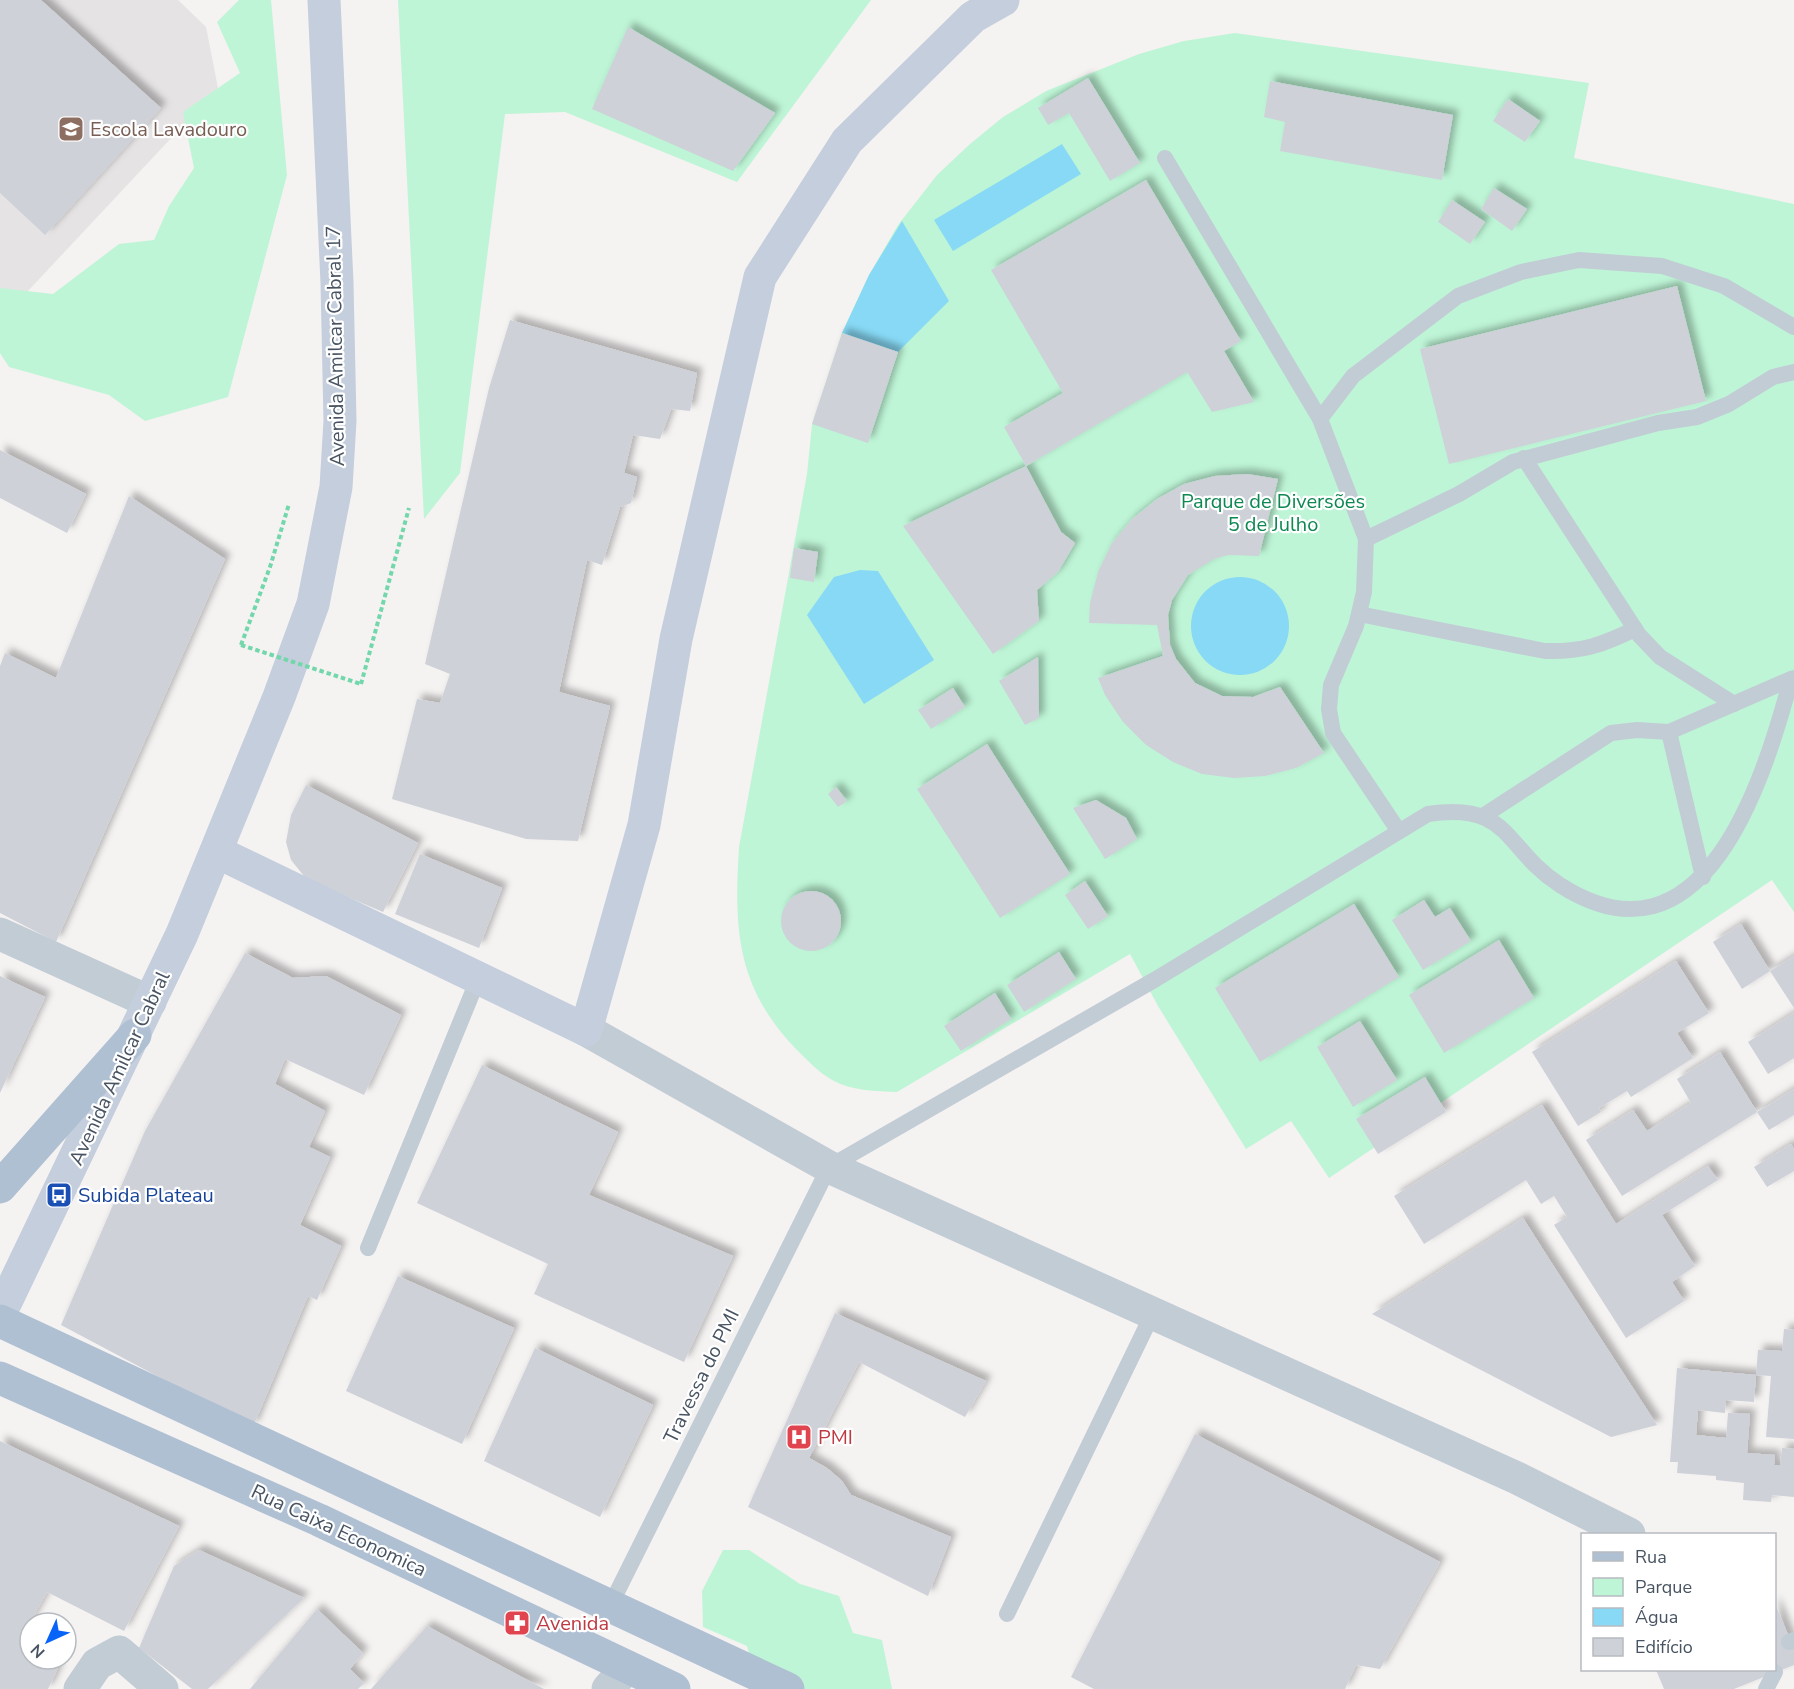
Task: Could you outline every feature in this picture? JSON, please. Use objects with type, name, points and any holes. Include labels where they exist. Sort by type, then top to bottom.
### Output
[{"type":"main road","points":[[0,1187],[135,1035]]},
{"type":"main road","points":[[0,1321],[611,1604],[788,1689]]},
{"type":"main road","name":"Rua Caixa Economica","points":[[0,1378],[319,1520],[618,1678],[674,1689]]},
{"type":"street","name":"Avenida Amilcar Cabral 17","points":[[217,852],[313,604],[336,487],[340,421],[337,295],[324,0]]},
{"type":"street","points":[[586,1029],[644,825],[676,639],[760,276],[847,141],[973,16],[1003,0]]},
{"type":"street","points":[[217,852],[586,1029],[829,1167],[1152,1315],[1517,1478],[1627,1533]]},
{"type":"street","name":"Avenida Amilcar Cabral","points":[[0,1314],[135,1035],[217,852]]},
{"type":"street","points":[[0,934],[150,1002]]},
{"type":"street","points":[[85,1681],[97,1664],[119,1652],[162,1689]]},
{"type":"lane","points":[[1165,158],[1320,419],[1366,539],[1364,592],[1359,614],[1331,685],[1329,710],[1333,733],[1398,830]]},
{"type":"lane","points":[[1320,419],[1353,375],[1458,296],[1521,273],[1580,260],[1662,266],[1724,286],[1794,327]]},
{"type":"lane","points":[[1366,539],[1524,458],[1658,423],[1697,417],[1729,404],[1773,377],[1794,372]]},
{"type":"lane","points":[[1524,458],[1635,628],[1660,657],[1734,704]]},
{"type":"lane","points":[[1359,614],[1545,651],[1572,652],[1599,646],[1635,628]]},
{"type":"lane","points":[[1483,816],[1611,733],[1637,730],[1669,732],[1793,679]]},
{"type":"lane","points":[[829,1167],[1156,979],[1398,830],[1428,814],[1456,810],[1483,816],[1510,834],[1532,861],[1558,884],[1587,900],[1616,908],[1646,907],[1676,899],[1703,877],[1722,850],[1749,801],[1775,737],[1793,679]]},
{"type":"lane","points":[[1669,732],[1703,877]]},
{"type":"lane","points":[[368,1248],[478,979]]},
{"type":"lane","name":"Travessa do PMI","points":[[611,1604],[829,1167]]},
{"type":"lane","points":[[1007,1614],[1152,1315]]},
{"type":"lane","points":[[1766,1689],[1775,1672]]},
{"type":"path","points":[[241,645],[361,684],[409,508]]},
{"type":"shaded area","points":[[0,0],[178,0],[206,27],[218,88],[12,308],[0,300]]},
{"type":"green space","points":[[239,0],[271,0],[287,175],[228,397],[145,421],[109,395],[9,367],[0,353],[0,288],[53,294],[119,244],[154,240],[169,206],[194,168],[183,112],[240,73],[217,22]]},
{"type":"green space","points":[[398,0],[871,0],[737,182],[565,112],[505,114],[460,473],[424,519]]},
{"type":"green space","name":"Parque de Diversões 5 de Julho","points":[[1235,33],[1589,83],[1574,158],[1794,204],[1794,912],[1772,880],[1329,1178],[1291,1121],[1246,1149],[1158,1006],[1130,954],[897,1092],[857,1089],[834,1081],[818,1070],[795,1048],[775,1025],[750,979],[739,930],[737,904],[739,847],[807,474],[812,424],[842,333],[869,275],[898,225],[937,175],[1003,117],[1046,91],[1139,54],[1184,41]]},
{"type":"green space","points":[[723,1550],[749,1550],[800,1584],[839,1596],[853,1633],[882,1640],[892,1689],[770,1689],[757,1682],[747,1646],[703,1627],[702,1591]]},
{"type":"water","points":[[1062,144],[1081,174],[953,251],[934,220]]},
{"type":"water","points":[[902,221],[949,301],[898,352],[842,333],[869,275]]},
{"type":"water","points":[[860,570],[878,571],[934,660],[864,704],[807,615],[834,577]]},
{"type":"water","points":[[1240,577],[1259,581],[1275,591],[1285,607],[1289,626],[1285,645],[1275,661],[1259,671],[1240,675],[1221,671],[1205,661],[1195,645],[1191,626],[1195,607],[1205,591],[1221,581]]},
{"type":"building","name":"Escola Lavadouro","points":[[0,0],[41,0],[161,108],[45,235],[0,193]]},
{"type":"building","points":[[628,27],[775,113],[733,171],[592,109]]},
{"type":"building","points":[[1088,78],[1140,163],[1110,181],[1069,113],[1048,125],[1038,108]]},
{"type":"building","points":[[1270,81],[1453,115],[1442,180],[1280,151],[1285,122],[1264,117]]},
{"type":"building","points":[[1508,99],[1540,121],[1525,142],[1493,121]]},
{"type":"building","points":[[1146,180],[1241,341],[1224,351],[1254,402],[1212,412],[1187,372],[1026,466],[1004,427],[1063,393],[991,270]]},
{"type":"building","points":[[1494,188],[1527,209],[1512,231],[1481,209]]},
{"type":"building","points":[[1452,200],[1485,222],[1470,244],[1438,222]]},
{"type":"building","points":[[1677,286],[1706,401],[1449,464],[1420,349]]},
{"type":"building","points":[[510,320],[697,373],[690,411],[671,409],[660,439],[633,435],[624,473],[637,477],[631,503],[620,507],[602,565],[587,560],[559,692],[610,706],[578,841],[526,839],[392,799],[417,699],[440,703],[450,674],[425,664],[489,388]]},
{"type":"building","points":[[842,333],[898,352],[868,443],[812,424]]},
{"type":"building","points":[[0,450],[86,494],[67,533],[0,498]]},
{"type":"building","points":[[1026,466],[1061,532],[1075,543],[1058,572],[1037,590],[1039,621],[993,654],[903,526]]},
{"type":"building","points":[[1247,474],[1278,479],[1259,556],[1228,555],[1214,559],[1188,575],[1172,600],[1168,615],[1170,645],[1176,659],[1195,683],[1222,696],[1253,697],[1280,687],[1324,753],[1296,768],[1265,776],[1234,778],[1202,774],[1173,762],[1146,745],[1123,722],[1105,695],[1098,678],[1163,656],[1157,625],[1089,623],[1090,603],[1098,572],[1112,543],[1132,519],[1157,499],[1184,484],[1215,476]]},
{"type":"building","points":[[129,496],[225,559],[56,942],[0,913],[0,666],[5,653],[56,678]]},
{"type":"building","points":[[794,548],[818,552],[814,582],[790,578]]},
{"type":"building","points":[[1038,657],[1039,718],[1025,725],[999,681]]},
{"type":"building","points":[[953,688],[965,707],[931,729],[918,710]]},
{"type":"building","points":[[987,744],[1070,874],[1000,918],[917,789]]},
{"type":"building","points":[[306,785],[418,843],[383,912],[304,876],[291,860],[286,842],[291,815]]},
{"type":"building","points":[[836,787],[847,801],[838,807],[828,794]]},
{"type":"building","points":[[1096,800],[1126,818],[1137,839],[1105,859],[1073,808]]},
{"type":"building","points":[[420,854],[502,888],[479,948],[395,914]]},
{"type":"building","points":[[1085,881],[1108,916],[1088,929],[1065,895]]},
{"type":"building","points":[[811,891],[828,896],[836,904],[841,921],[836,938],[828,946],[811,951],[794,946],[786,938],[781,921],[786,904],[794,896]]},
{"type":"building","points":[[1424,900],[1435,917],[1450,908],[1471,941],[1423,970],[1392,920]]},
{"type":"building","points":[[1354,904],[1399,977],[1260,1062],[1215,988]]},
{"type":"building","points":[[1741,924],[1770,971],[1742,989],[1713,942]]},
{"type":"building","points":[[1499,940],[1534,998],[1444,1053],[1409,995]]},
{"type":"building","points":[[1059,952],[1076,979],[1024,1012],[1007,985]]},
{"type":"building","points":[[245,953],[293,978],[326,976],[401,1015],[364,1095],[285,1059],[275,1084],[325,1111],[309,1147],[330,1157],[300,1225],[341,1246],[317,1300],[308,1296],[253,1427],[61,1325],[145,1131]]},
{"type":"building","points":[[1794,956],[1794,1008],[1770,971]]},
{"type":"building","points":[[1676,961],[1709,1013],[1677,1033],[1693,1058],[1631,1097],[1627,1091],[1599,1108],[1601,1112],[1578,1126],[1532,1052]]},
{"type":"building","points":[[0,976],[45,997],[0,1093]]},
{"type":"building","points":[[995,993],[1011,1019],[961,1051],[944,1026]]},
{"type":"building","points":[[1794,1013],[1794,1058],[1768,1074],[1748,1042]]},
{"type":"building","points":[[1360,1021],[1397,1080],[1353,1107],[1317,1047]]},
{"type":"building","points":[[1720,1052],[1757,1112],[1622,1196],[1586,1140],[1633,1110],[1647,1131],[1691,1103],[1677,1079]]},
{"type":"building","points":[[482,1065],[618,1132],[589,1195],[733,1256],[684,1362],[534,1294],[548,1264],[417,1203]]},
{"type":"building","points":[[1425,1077],[1446,1112],[1378,1154],[1356,1119]]},
{"type":"building","points":[[1794,1089],[1794,1115],[1769,1130],[1757,1112]]},
{"type":"building","points":[[1542,1105],[1616,1224],[1708,1166],[1718,1180],[1662,1215],[1695,1266],[1672,1282],[1684,1301],[1626,1338],[1554,1225],[1567,1217],[1554,1196],[1541,1204],[1526,1180],[1424,1244],[1394,1196]]},
{"type":"building","points":[[1791,1144],[1794,1149],[1794,1171],[1767,1187],[1754,1167]]},
{"type":"building","points":[[1523,1218],[1657,1425],[1611,1437],[1372,1314]]},
{"type":"building","points":[[398,1276],[514,1328],[462,1444],[346,1391]]},
{"type":"building","name":"PMI","points":[[835,1313],[986,1381],[965,1417],[859,1362],[809,1458],[827,1468],[842,1481],[851,1495],[951,1537],[928,1596],[748,1507]]},
{"type":"building","points":[[1784,1329],[1794,1330],[1794,1439],[1766,1437],[1771,1376],[1756,1375],[1758,1350],[1782,1351]]},
{"type":"building","points":[[535,1348],[653,1405],[600,1517],[484,1461]]},
{"type":"building","points":[[1677,1368],[1756,1375],[1754,1402],[1726,1400],[1725,1413],[1698,1410],[1696,1435],[1726,1438],[1728,1413],[1750,1414],[1747,1453],[1775,1455],[1774,1465],[1780,1465],[1782,1448],[1794,1449],[1794,1497],[1772,1495],[1771,1502],[1743,1500],[1744,1483],[1716,1480],[1716,1476],[1677,1473],[1678,1462],[1670,1462]]},
{"type":"building","points":[[1195,1434],[1440,1562],[1380,1669],[1356,1665],[1345,1689],[1094,1689],[1071,1677]]},
{"type":"building","points":[[0,1441],[179,1526],[124,1631],[47,1592],[36,1611],[18,1611],[18,1671],[57,1671],[48,1689],[0,1689]]},
{"type":"building","points":[[199,1550],[304,1598],[208,1689],[192,1689],[139,1648],[174,1566]]},
{"type":"building","points":[[1776,1606],[1794,1649],[1794,1665],[1734,1689],[1664,1689],[1656,1671],[1776,1671]]},
{"type":"building","points":[[317,1609],[363,1653],[350,1669],[364,1683],[358,1689],[250,1689]]},
{"type":"building","points":[[427,1626],[544,1689],[371,1689]]},
{"type":"place","name":"Escola Lavadouro","points":[[71,129]]},
{"type":"place","name":"Subida Plateau","points":[[59,1195]]},
{"type":"place","name":"PMI","points":[[799,1437]]},
{"type":"place","name":"Avenida","points":[[517,1623]]}]
